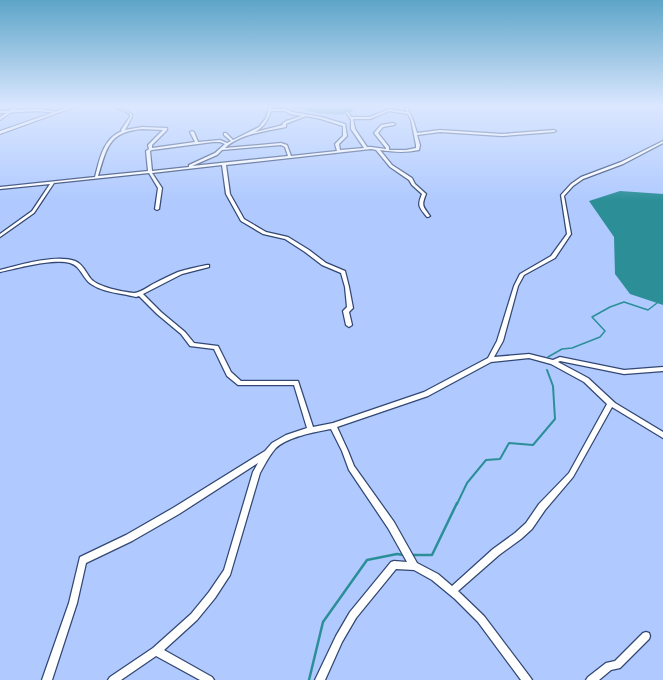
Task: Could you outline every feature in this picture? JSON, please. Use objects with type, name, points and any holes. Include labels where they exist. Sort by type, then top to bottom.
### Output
[{"type":"street","points":[[96,178],[107,145],[116,137]]},
{"type":"street","points":[[157,209],[160,188],[150,172],[148,151],[150,149],[150,145],[158,137]]},
{"type":"street","points":[[194,137],[197,143]]},
{"type":"street","points":[[228,137],[232,140]]},
{"type":"street","points":[[186,168],[208,158],[232,140],[241,137]]},
{"type":"street","points":[[339,151],[337,144],[344,137]]},
{"type":"street","points":[[358,137],[366,148]]},
{"type":"street","points":[[379,137],[388,148],[387,151]]},
{"type":"street","points":[[0,188],[366,148],[397,152],[418,149],[416,137]]},
{"type":"street","points":[[150,149],[220,141],[227,144]]},
{"type":"street","points":[[490,360],[500,341],[516,286],[522,274],[553,257],[569,234],[562,196],[572,185],[582,178],[622,163],[663,142]]},
{"type":"street","points":[[222,149],[281,144],[286,146],[290,157]]},
{"type":"street","points":[[377,149],[394,169],[411,178],[413,184],[422,191],[424,194],[420,201],[420,206],[428,216]]},
{"type":"street","points":[[224,164],[228,194],[242,220],[265,233],[286,238],[324,264],[343,272],[350,308],[346,311],[349,325]]},
{"type":"street","points":[[0,236],[33,212],[53,182]]},
{"type":"street","points":[[0,270],[50,260],[67,261],[78,265],[88,280],[95,285],[136,296],[180,274],[207,266]]},
{"type":"street","points":[[140,294],[159,313],[183,333],[192,345],[216,347],[229,374],[240,383],[296,383],[311,430]]},
{"type":"street","points":[[113,680],[156,651],[194,617],[212,595],[227,572],[257,472],[268,452],[274,445],[288,437],[311,430],[333,426],[426,394],[490,360],[529,356],[553,362],[586,380],[611,403],[663,434]]},
{"type":"street","points":[[553,362],[560,359],[624,372],[663,369]]},
{"type":"street","points":[[452,591],[496,552],[529,526],[542,507],[570,475],[611,403]]},
{"type":"street","points":[[333,426],[351,468],[391,525],[414,566]]},
{"type":"street","points":[[47,680],[73,603],[83,560],[129,538],[176,511],[268,452]]},
{"type":"street","points":[[320,680],[339,639],[353,615],[394,565],[414,566],[435,577],[452,591],[481,619],[527,680]]},
{"type":"street","points":[[591,680],[609,666],[617,665],[646,636]]},
{"type":"street","points":[[156,651],[209,680]]},
{"type":"shaded area","points":[[620,191],[663,194],[663,305],[630,294],[615,274],[614,237],[589,201]]},
{"type":"waterway","points":[[548,357],[562,349],[572,348],[600,337],[605,331],[592,317],[610,307],[624,302],[648,310],[657,303]]},
{"type":"waterway","points":[[457,504],[467,483],[486,460],[500,459],[509,443],[533,445],[555,419],[553,386],[547,370]]},
{"type":"waterway","points":[[412,555],[432,555],[457,503]]},
{"type":"waterway","points":[[309,680],[323,622],[367,560],[397,554],[404,555]]}]
